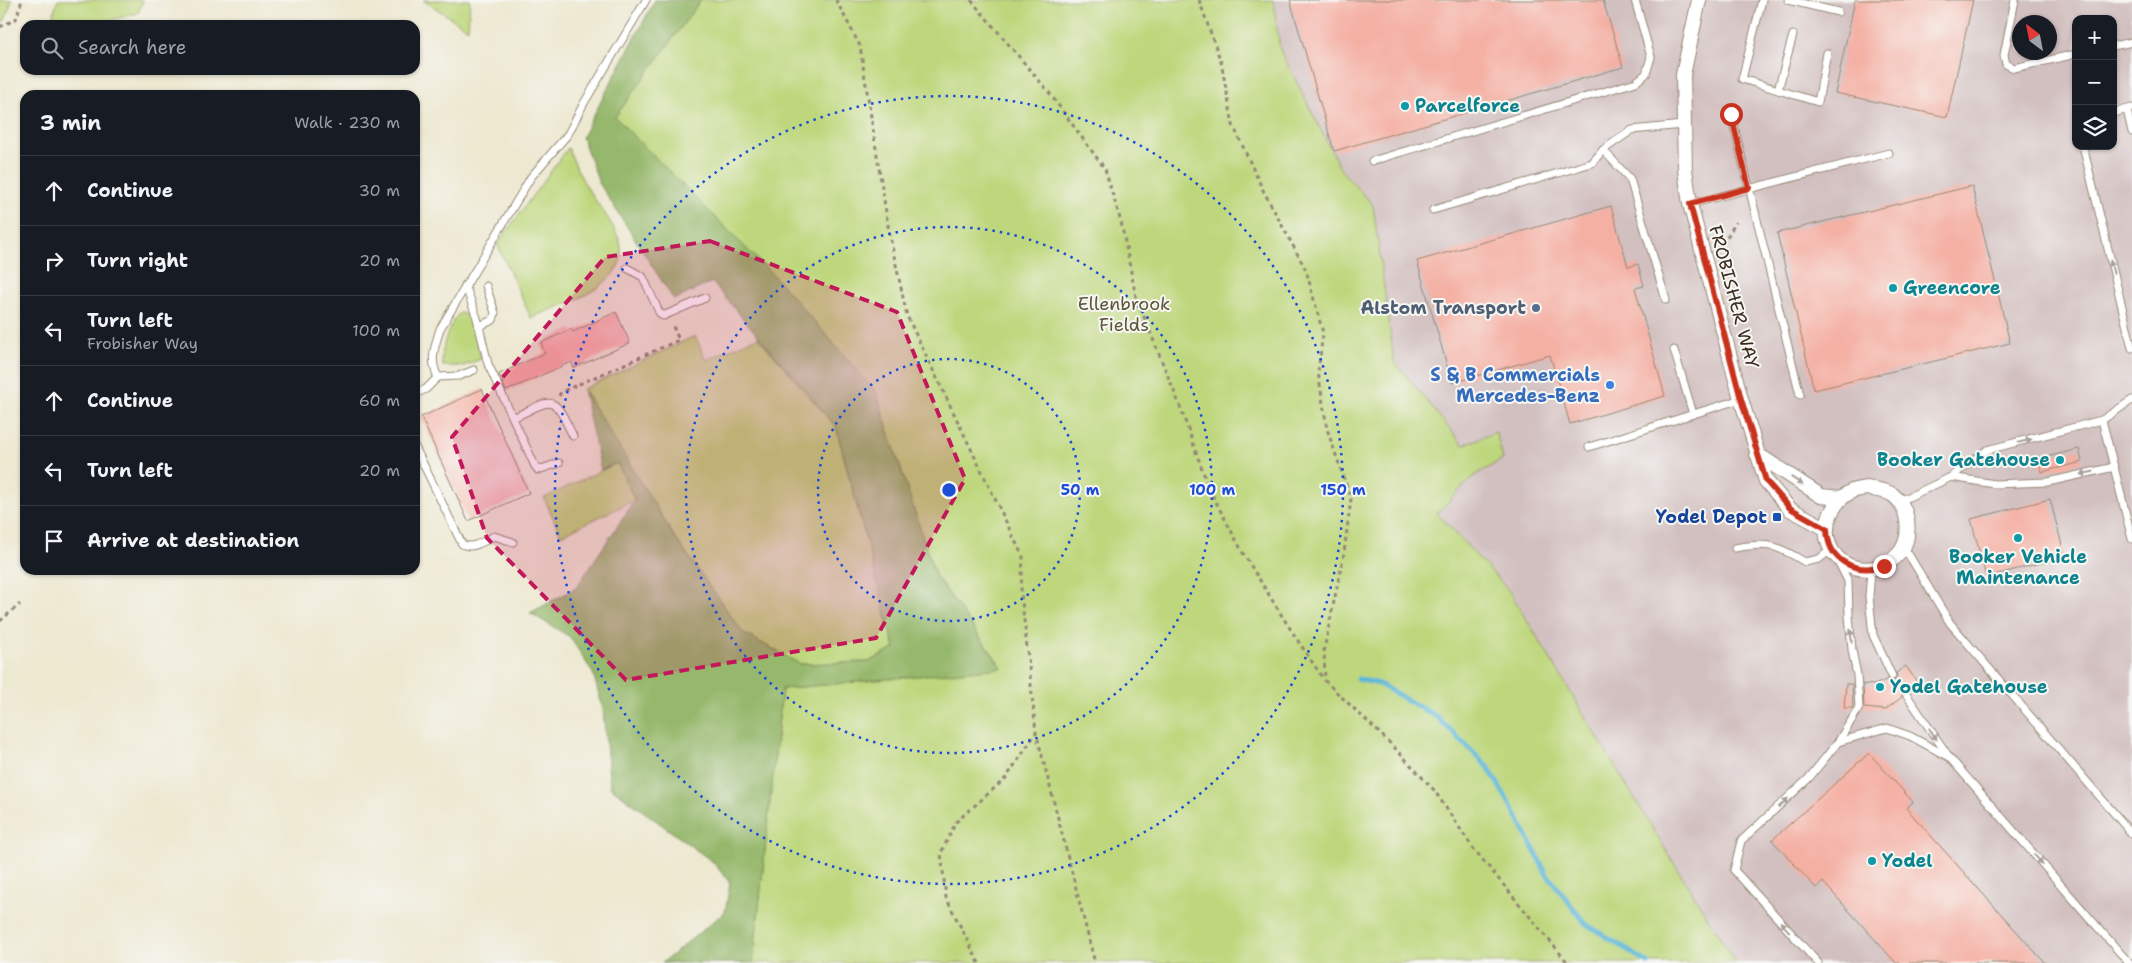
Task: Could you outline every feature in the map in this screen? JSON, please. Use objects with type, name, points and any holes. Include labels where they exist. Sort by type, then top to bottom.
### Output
[{"type":"street","name":"FROBISHER WAY","points":[[1699,0],[1683,75],[1682,125],[1685,170],[1690,204],[1741,399],[1766,481],[1790,508],[1827,529]]},
{"type":"street","points":[[1757,454],[1821,496],[1841,498]]},
{"type":"street","points":[[1867,488],[1894,496],[1908,521],[1908,535],[1904,546],[1896,558],[1884,566],[1871,570],[1856,568],[1844,562],[1834,552],[1827,539],[1827,529],[1830,512],[1841,498],[1853,491],[1867,488]]},
{"type":"lane","points":[[438,377],[433,367],[433,354],[440,329],[531,177],[568,134],[584,103],[646,0]]},
{"type":"lane","points":[[1372,161],[1636,82],[1646,74],[1652,57],[1635,0]]},
{"type":"lane","points":[[1762,0],[1742,79],[1818,102],[1827,53]]},
{"type":"lane","points":[[1788,0],[1838,12]]},
{"type":"lane","points":[[2015,0],[2004,55],[2006,64],[2014,68],[2072,55]]},
{"type":"lane","points":[[1778,90],[1793,35]]},
{"type":"lane","points":[[2117,45],[2132,42]]},
{"type":"lane","points":[[2129,109],[2132,132]]},
{"type":"lane","points":[[1731,114],[1800,395]]},
{"type":"lane","points":[[1434,210],[1592,163],[1603,150],[1632,130],[1682,125]]},
{"type":"lane","points":[[1603,150],[1630,179],[1666,300]]},
{"type":"lane","points":[[2084,150],[2132,348]]},
{"type":"lane","points":[[1690,204],[1889,153]]},
{"type":"lane","points":[[627,268],[643,277],[659,312],[663,316],[668,316],[705,298]]},
{"type":"lane","points":[[465,285],[488,364],[538,470],[559,463]]},
{"type":"lane","points":[[478,326],[492,320],[495,314],[486,286]]},
{"type":"lane","points":[[1674,350],[1693,414]]},
{"type":"lane","points":[[420,392],[426,389],[438,377],[459,376],[474,370]]},
{"type":"lane","points":[[1589,447],[1741,399]]},
{"type":"lane","points":[[1898,502],[1951,477],[1987,450],[2102,420],[2132,400]]},
{"type":"lane","points":[[513,418],[546,402],[555,403],[560,408],[573,436]]},
{"type":"lane","points":[[2102,420],[2132,539]]},
{"type":"lane","points":[[420,457],[462,544],[473,546],[494,536],[513,542]]},
{"type":"lane","points":[[1951,477],[1995,484],[2048,482],[2114,467]]},
{"type":"lane","points":[[1735,548],[1758,544],[1783,548],[1805,562],[1819,559],[1834,552],[1848,581],[1848,615],[1857,675],[1859,708],[1838,742],[1810,778],[1741,841],[1734,870],[1818,963]]},
{"type":"lane","points":[[1904,546],[1950,623],[2132,834]]},
{"type":"lane","points":[[1871,570],[1869,597],[1873,636],[1892,676]]},
{"type":"lane","points":[[1906,694],[1949,757],[2129,963]]},
{"type":"lane","points":[[1838,742],[1886,728],[1910,736],[1949,757]]},
{"type":"path","points":[[0,27],[16,19],[22,0]]},
{"type":"path","points":[[836,0],[860,46],[889,232],[907,316],[1023,557],[1021,592],[1036,732],[1095,963]]},
{"type":"path","points":[[971,0],[1048,91],[1105,169],[1121,222],[1136,297],[1180,406],[1209,489],[1286,624],[1325,680],[1392,745],[1434,790],[1473,848],[1568,963]]},
{"type":"path","points":[[1199,0],[1221,62],[1234,125],[1263,190],[1306,270],[1323,333],[1318,372],[1327,429],[1351,499],[1344,553],[1324,650],[1325,680]]},
{"type":"path","points":[[555,403],[561,392],[679,340],[668,316]]},
{"type":"path","points":[[0,621],[20,604]]},
{"type":"path","points":[[979,963],[946,898],[941,853],[956,822],[1006,778],[1036,732]]},
{"type":"highlighted area","points":[[710,241],[897,312],[965,479],[876,638],[626,680],[487,538],[452,437],[605,257]]},
{"type":"shaded area","points":[[1273,0],[2132,0],[2132,963],[1736,963],[1510,592],[1437,513],[1474,476],[1503,459],[1495,432],[1463,445],[1394,361],[1373,205],[1340,168],[1280,49]]},
{"type":"green space","points":[[0,0],[12,0],[5,20],[0,23]]},
{"type":"green space","points":[[58,0],[143,0],[138,13],[112,20],[50,20]]},
{"type":"green space","points":[[423,0],[470,0],[468,29]]},
{"type":"green space","points":[[655,0],[701,0],[615,117],[776,278],[876,392],[935,575],[1002,668],[782,689],[753,963],[662,963],[725,912],[730,883],[713,862],[610,787],[603,709],[593,673],[570,637],[530,613],[576,588],[635,500],[617,463],[601,470],[583,389],[675,538],[743,633],[800,664],[869,662],[895,648],[836,427],[712,282],[674,300],[599,183],[582,137]]},
{"type":"green space","name":"Ellenbrook Fields","points":[[701,0],[1273,0],[1280,49],[1341,170],[1373,205],[1394,361],[1463,445],[1496,432],[1503,459],[1474,476],[1437,513],[1510,592],[1736,963],[753,963],[782,689],[1002,667],[935,575],[876,392],[615,117]]},
{"type":"green space","points":[[568,148],[585,184],[614,229],[620,241],[621,253],[618,265],[610,277],[594,290],[571,302],[531,318],[497,244]]},
{"type":"green space","points":[[460,313],[468,315],[474,324],[481,359],[463,366],[443,366],[442,354],[446,338],[452,323]]},
{"type":"green space","points":[[695,336],[706,360],[758,337],[836,427],[895,649],[869,662],[800,664],[743,633],[675,538],[583,389]]},
{"type":"green space","points":[[617,463],[635,500],[561,535],[544,498]]},
{"type":"building","name":"Parcelforce","points":[[1290,0],[1603,0],[1623,67],[1334,151]]},
{"type":"building","points":[[1855,0],[1973,0],[1947,117],[1835,93]]},
{"type":"building","name":"Greencore","points":[[1972,186],[2010,343],[1814,390],[1777,233]]},
{"type":"building","name":"Alstom Transport","points":[[1611,206],[1628,267],[1638,264],[1644,286],[1635,288],[1665,396],[1570,424],[1550,355],[1452,383],[1417,261]]},
{"type":"building","points":[[616,312],[630,343],[574,368],[571,362],[506,391],[499,374],[545,353],[541,343],[571,329],[573,332]]},
{"type":"building","points":[[482,389],[529,493],[468,521],[421,417]]},
{"type":"building","name":"Booker Gatehouse","points":[[2079,449],[2082,462],[2042,472],[2038,459]]},
{"type":"building","name":"Booker Vehicle Maintenance","points":[[2050,499],[2065,557],[1986,577],[1971,519]]},
{"type":"building","name":"Yodel Gatehouse","points":[[1906,666],[1919,685],[1910,691],[1903,690],[1902,697],[1885,710],[1864,708],[1863,684],[1874,685],[1888,679],[1894,681],[1897,677],[1896,673]]},
{"type":"building","points":[[1846,684],[1852,684],[1853,708],[1844,708]]},
{"type":"building","name":"Yodel","points":[[1869,753],[1913,802],[1906,808],[2045,963],[1896,963],[1823,882],[1816,888],[1772,840]]},
{"type":"waterway","points":[[1358,679],[1379,684],[1437,717],[1488,767],[1515,813],[1546,873],[1586,924],[1648,963]]},
{"type":"place","name":"Parcelforce","points":[[1405,106]]},
{"type":"place","name":"Greencore","points":[[1893,288]]},
{"type":"place","name":"Alstom Transport","points":[[1536,308]]},
{"type":"place","name":"S & B Commercials Mercedes-Benz","points":[[1610,385]]},
{"type":"place","name":"Booker Gatehouse","points":[[2060,460]]},
{"type":"place","name":"Yodel Depot","points":[[1777,517]]},
{"type":"place","name":"Booker Vehicle Maintenance","points":[[2018,538]]},
{"type":"place","name":"Yodel Gatehouse","points":[[1880,687]]},
{"type":"place","name":"Yodel","points":[[1872,861]]},
{"type":"route","points":[[1731,114],[1749,188],[1690,204],[1741,399],[1766,481],[1790,508],[1827,529],[1827,539],[1832,549],[1844,562],[1856,568],[1871,570],[1884,566]]}]
